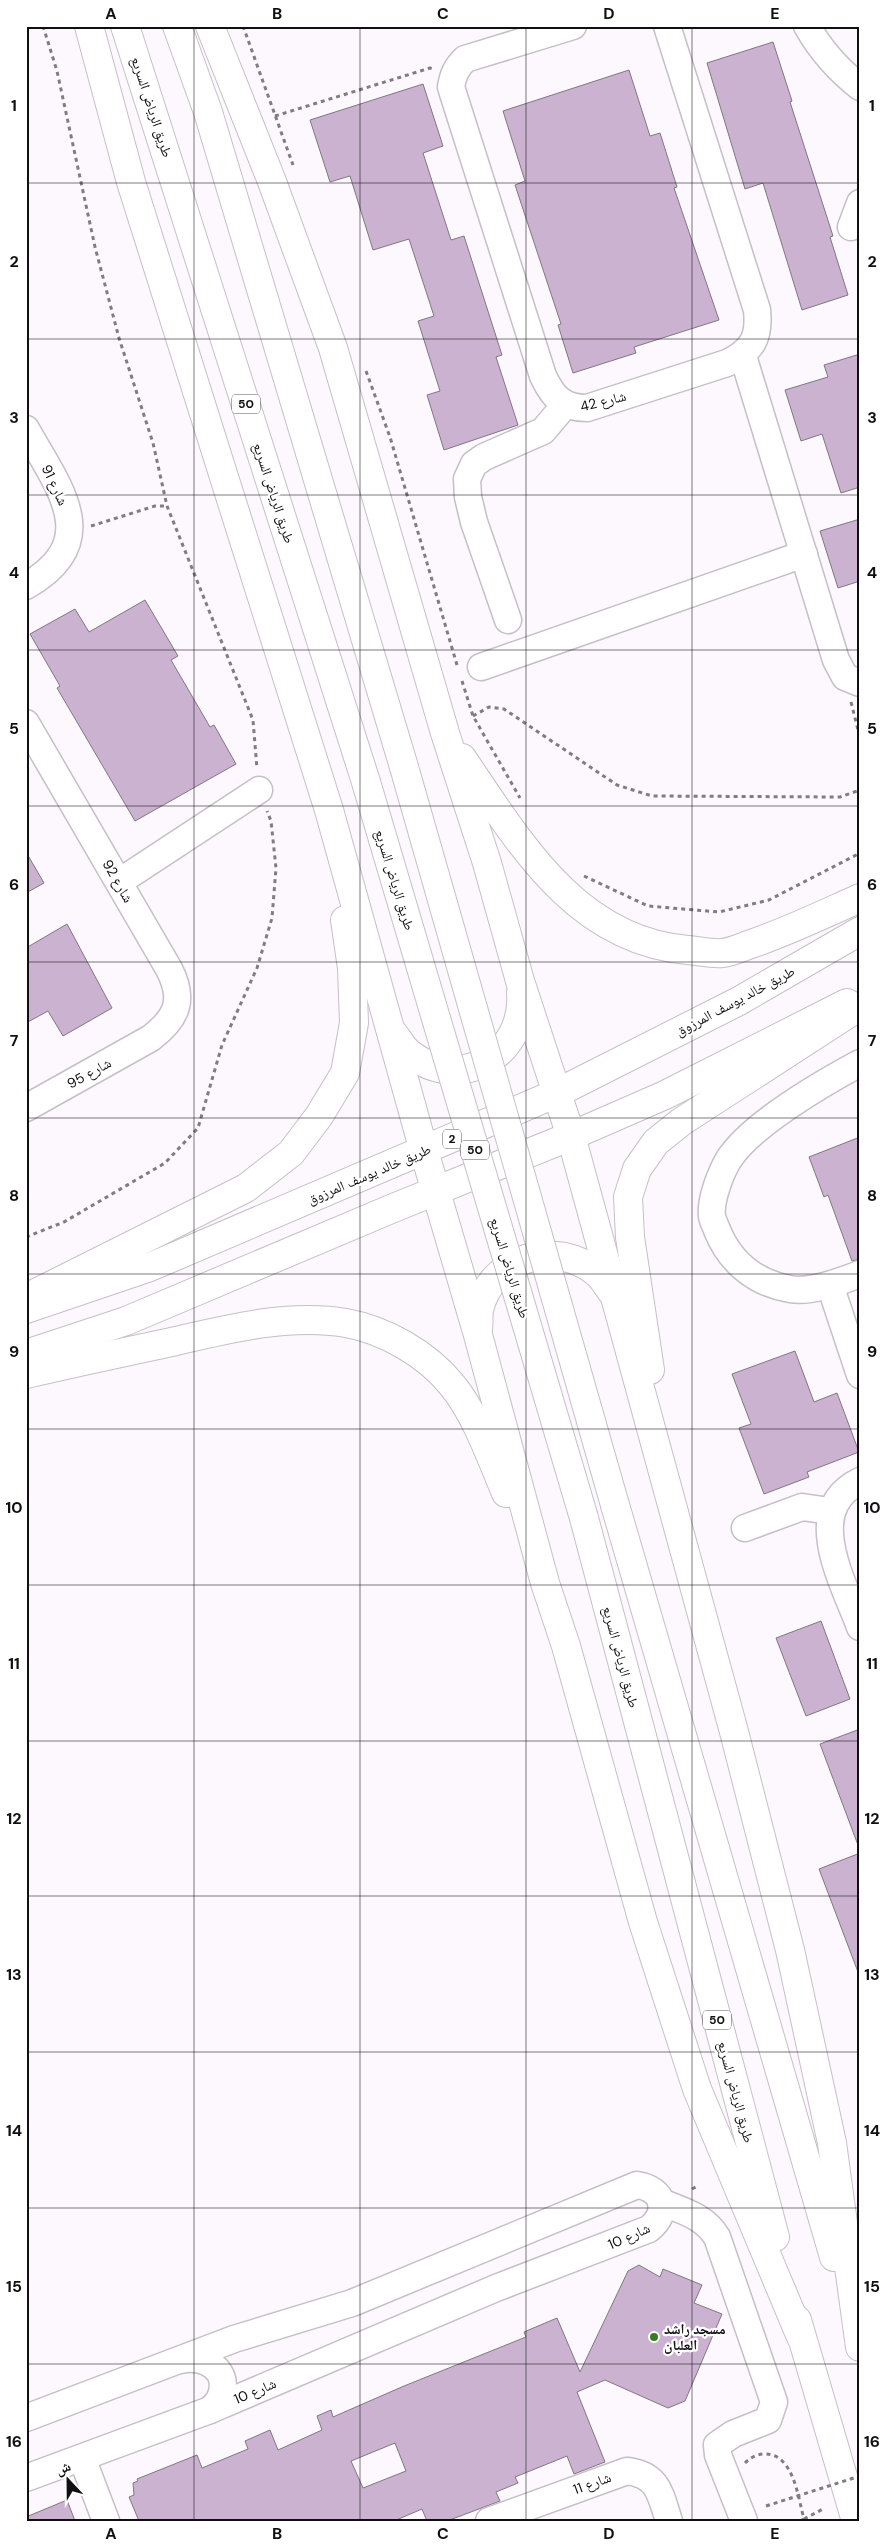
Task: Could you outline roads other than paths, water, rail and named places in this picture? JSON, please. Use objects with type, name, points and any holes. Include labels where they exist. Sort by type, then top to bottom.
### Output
[{"type":"main road","points":[[89,26],[131,182],[184,357],[329,810],[424,1151],[478,1335],[545,1583],[566,1646],[644,1922],[697,2089],[801,2337]]},
{"type":"main road","name":"طريق الرياض السريع","points":[[125,26],[366,782],[584,1518],[801,2337],[856,2521]]},
{"type":"main road","points":[[177,26],[208,112],[404,768],[615,1505],[860,2347]]},
{"type":"main road","points":[[210,26],[271,179],[333,348],[445,733],[487,862],[520,980],[571,1136],[613,1295],[665,1476],[790,1950],[832,2144],[860,2347]]},
{"type":"main road","points":[[445,733],[528,854],[556,885],[591,914],[631,937],[675,949],[723,953],[786,932],[860,898]]},
{"type":"main road","points":[[26,1298],[246,1188],[292,1153],[319,1116],[345,1073],[354,1023],[352,968],[329,810]]},
{"type":"main road","name":"طريق خالد يوسف المرزوق","points":[[26,1309],[150,1267],[557,1093],[739,1001],[860,932]]},
{"type":"main road","points":[[391,1030],[409,1054],[434,1068],[464,1070],[492,1059],[512,1038],[522,1010],[520,980]]},
{"type":"main road","points":[[26,1354],[126,1322],[391,1209],[571,1136],[665,1095],[860,995]]},
{"type":"main road","points":[[665,1476],[630,1237],[628,1197],[637,1169],[656,1142],[681,1122],[860,1006]]},
{"type":"main road","points":[[478,1335],[479,1310],[489,1287],[506,1268],[528,1256],[553,1254],[578,1260],[599,1274],[613,1295]]},
{"type":"main road","points":[[26,1374],[214,1332],[293,1320],[346,1323],[386,1334],[422,1357],[452,1385],[480,1432],[545,1583]]},
{"type":"street","name":"شارع 42","points":[[573,26],[465,59],[457,66],[453,76],[452,87],[454,99],[549,388],[565,404],[574,408],[587,408],[727,363],[743,356]]},
{"type":"street","points":[[667,26],[757,310],[756,334],[743,356],[836,660],[852,680]]},
{"type":"street","points":[[807,26],[817,45],[839,71],[860,87]]},
{"type":"street","points":[[508,620],[474,522],[468,497],[467,479],[474,464],[484,457],[543,431],[565,404]]},
{"type":"street","name":"شارع 91","points":[[26,429],[63,495],[71,533],[66,549],[56,565],[43,577],[26,586]]},
{"type":"street","points":[[481,667],[804,554]]},
{"type":"street","name":"شارع 92","points":[[30,739],[119,882],[176,983],[178,996],[175,1010],[167,1025],[151,1038]]},
{"type":"street","points":[[119,882],[258,790]]},
{"type":"street","name":"شارع 95","points":[[26,1108],[151,1038]]},
{"type":"street","points":[[860,1063],[755,1130],[730,1158],[717,1182],[712,1216],[722,1242],[738,1265],[758,1278],[791,1290],[830,1285],[860,1274]]},
{"type":"street","points":[[830,1285],[860,1375]]},
{"type":"street","points":[[860,1481],[840,1498],[830,1511],[828,1527],[832,1551],[860,1627]]},
{"type":"street","points":[[745,1528],[802,1506],[830,1511]]},
{"type":"street","points":[[26,2418],[234,2339],[352,2303],[637,2185],[648,2187],[655,2192],[661,2202],[699,2218],[712,2229],[717,2237],[774,2402],[768,2420],[722,2440],[718,2445],[718,2455],[752,2513]]},
{"type":"street","name":"شارع 10","points":[[26,2478],[210,2410],[496,2288],[649,2230],[658,2222],[662,2212],[661,2202]]},
{"type":"street","points":[[481,2250],[496,2261],[500,2279],[496,2288]]},
{"type":"street","points":[[178,2360],[193,2357],[207,2360],[218,2370],[222,2385],[220,2399],[210,2410]]},
{"type":"street","points":[[82,2458],[106,2521]]},
{"type":"street","name":"شارع 11","points":[[489,2521],[627,2471],[640,2473],[650,2478],[659,2490],[669,2521]]},
{"type":"place","name":"مسجد راشد العلبان","points":[[654,2337]]}]
